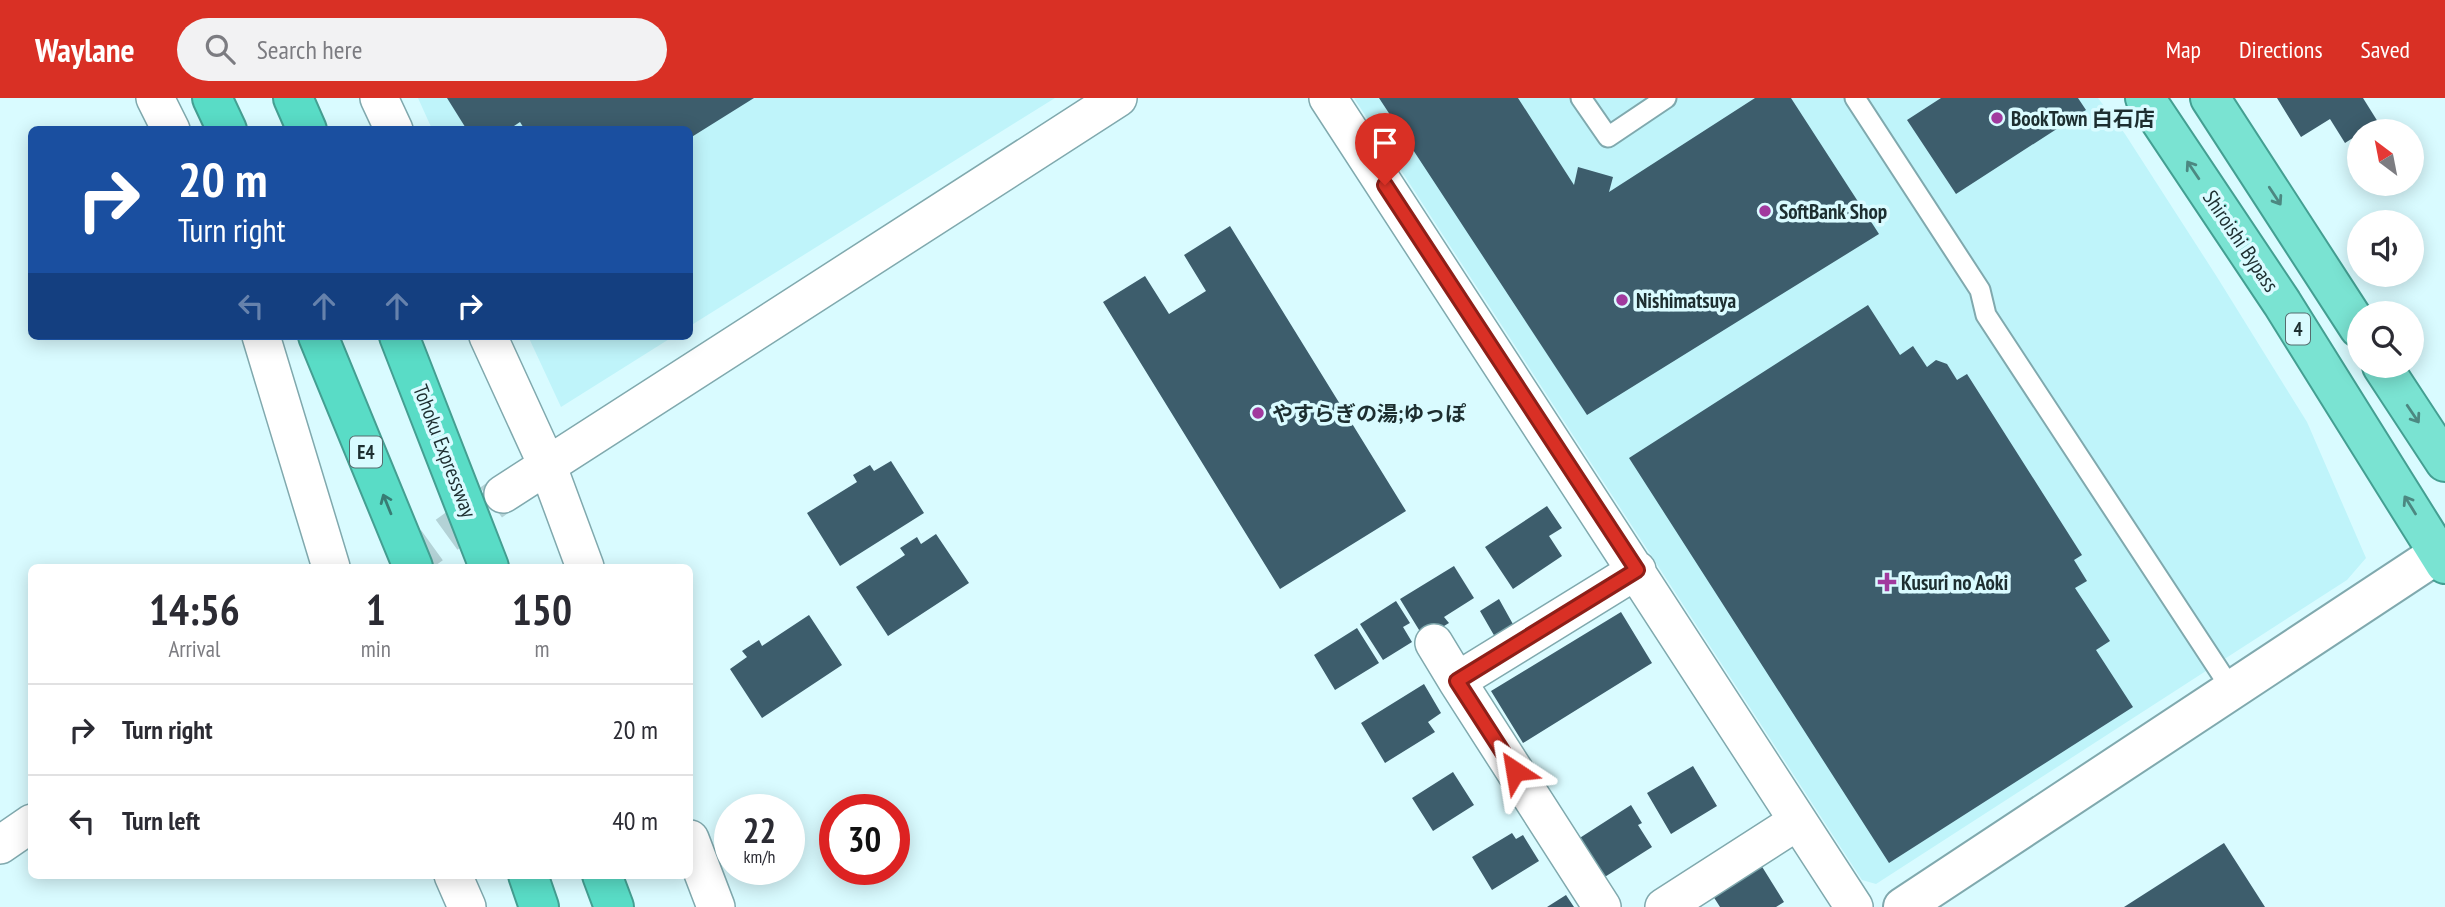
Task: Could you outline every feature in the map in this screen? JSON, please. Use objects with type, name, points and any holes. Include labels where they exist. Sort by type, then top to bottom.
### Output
[{"type":"highway","points":[[212,98],[224,126]]},
{"type":"highway","points":[[292,98],[305,126]]},
{"type":"highway","name":"Shiroishi Bypass","points":[[2145,98],[2282,303],[2443,555]]},
{"type":"highway","points":[[2210,98],[2347,309]]},
{"type":"highway","name":"E4","points":[[320,340],[412,564]]},
{"type":"highway","name":"Tohoku Expressway","points":[[401,340],[488,564]]},
{"type":"highway","points":[[2390,378],[2445,462]]},
{"type":"highway","points":[[529,879],[539,907]]},
{"type":"highway","points":[[604,879],[614,907]]},
{"type":"street","points":[[155,98],[169,126]]},
{"type":"street","points":[[379,98],[392,126]]},
{"type":"street","points":[[503,494],[1118,98]]},
{"type":"street","points":[[1328,98],[1854,907]]},
{"type":"street","points":[[262,340],[330,564]]},
{"type":"street","points":[[490,340],[548,467],[584,564]]},
{"type":"street","points":[[1903,907],[2232,690],[2443,555]]},
{"type":"street","points":[[1457,681],[1637,570]]},
{"type":"street","points":[[1434,643],[1602,907]]},
{"type":"street","points":[[1664,907],[1798,821]]},
{"type":"street","points":[[0,845],[28,826]]},
{"type":"street","points":[[693,847],[716,907]]},
{"type":"street","points":[[455,879],[467,907]]},
{"type":"lane","points":[[1581,98],[1608,136],[1666,98]]},
{"type":"lane","points":[[1855,98],[1980,290],[1986,315],[2232,690]]},
{"type":"shaded area","points":[[418,98],[1055,98],[693,324],[693,126],[431,126]]},
{"type":"shaded area","points":[[1354,98],[2098,98],[2125,134],[2307,422],[2366,558],[2347,580],[1876,884],[1862,880]]},
{"type":"shaded area","points":[[530,340],[668,340],[561,407]]},
{"type":"building","points":[[447,98],[754,98],[693,136],[693,126],[522,126],[520,122],[514,126],[464,126]]},
{"type":"building","points":[[1379,98],[1518,98],[1574,185],[1578,167],[1613,177],[1609,192],[1755,98],[1791,98],[1879,234],[1587,415]]},
{"type":"building","points":[[1941,98],[2078,98],[2086,110],[1956,194],[1907,120]]},
{"type":"building","points":[[2277,98],[2363,98],[2376,119],[2347,119],[2345,143],[2330,119],[2301,137]]},
{"type":"building","name":"やすらぎの湯;ゆっぽ","points":[[1230,226],[1406,511],[1280,589],[1103,302],[1145,276],[1169,314],[1206,291],[1184,255]]},
{"type":"building","points":[[1868,305],[1900,355],[1913,346],[1927,367],[1936,360],[1947,364],[1957,380],[1967,374],[2082,555],[2074,560],[2087,581],[2075,588],[2110,641],[2096,650],[2133,707],[1889,863],[1629,458]]},
{"type":"building","points":[[891,461],[924,513],[840,566],[807,513],[857,482],[853,475],[870,465],[874,471]]},
{"type":"building","points":[[1547,506],[1562,528],[1549,536],[1562,556],[1513,589],[1485,547]]},
{"type":"building","points":[[936,534],[969,583],[888,636],[856,587],[905,555],[900,548],[917,537],[921,544]]},
{"type":"building","points":[[1454,566],[1474,598],[1444,617],[1449,623],[1424,638],[1400,599]]},
{"type":"building","points":[[1499,599],[1514,626],[1495,637],[1480,611]]},
{"type":"building","points":[[1396,601],[1410,623],[1403,627],[1412,642],[1383,660],[1360,624]]},
{"type":"building","points":[[1621,612],[1652,663],[1523,743],[1491,691]]},
{"type":"building","points":[[809,615],[842,665],[762,718],[730,669],[747,657],[742,651],[759,640],[762,646]]},
{"type":"building","points":[[1357,628],[1379,663],[1335,690],[1314,655]]},
{"type":"building","points":[[1424,684],[1441,713],[1428,722],[1435,732],[1385,763],[1361,723]]},
{"type":"building","points":[[1693,766],[1717,806],[1671,834],[1647,793]]},
{"type":"building","points":[[1453,772],[1474,805],[1433,831],[1412,798]]},
{"type":"building","points":[[1631,805],[1642,823],[1638,825],[1652,847],[1600,880],[1575,841]]},
{"type":"building","points":[[1512,833],[1516,839],[1523,835],[1539,861],[1492,890],[1472,857]]},
{"type":"building","points":[[2224,843],[2265,907],[2124,907]]},
{"type":"building","points":[[1761,865],[1784,902],[1776,907],[1720,907],[1713,896]]},
{"type":"building","points":[[1566,895],[1574,907],[1547,907]]},
{"type":"tunnel","points":[[406,564],[503,494]]},
{"type":"place","name":"BookTown 白石店","points":[[1997,118]]},
{"type":"place","name":"SoftBank Shop","points":[[1765,211]]},
{"type":"place","name":"Nishimatsuya","points":[[1622,300]]},
{"type":"place","name":"やすらぎの湯;ゆっぽ","points":[[1258,413]]},
{"type":"place","name":"Kusuri no Aoki","points":[[1887,582]]},
{"type":"route","points":[[1385,185],[1637,570],[1457,681],[1515,771]]}]
